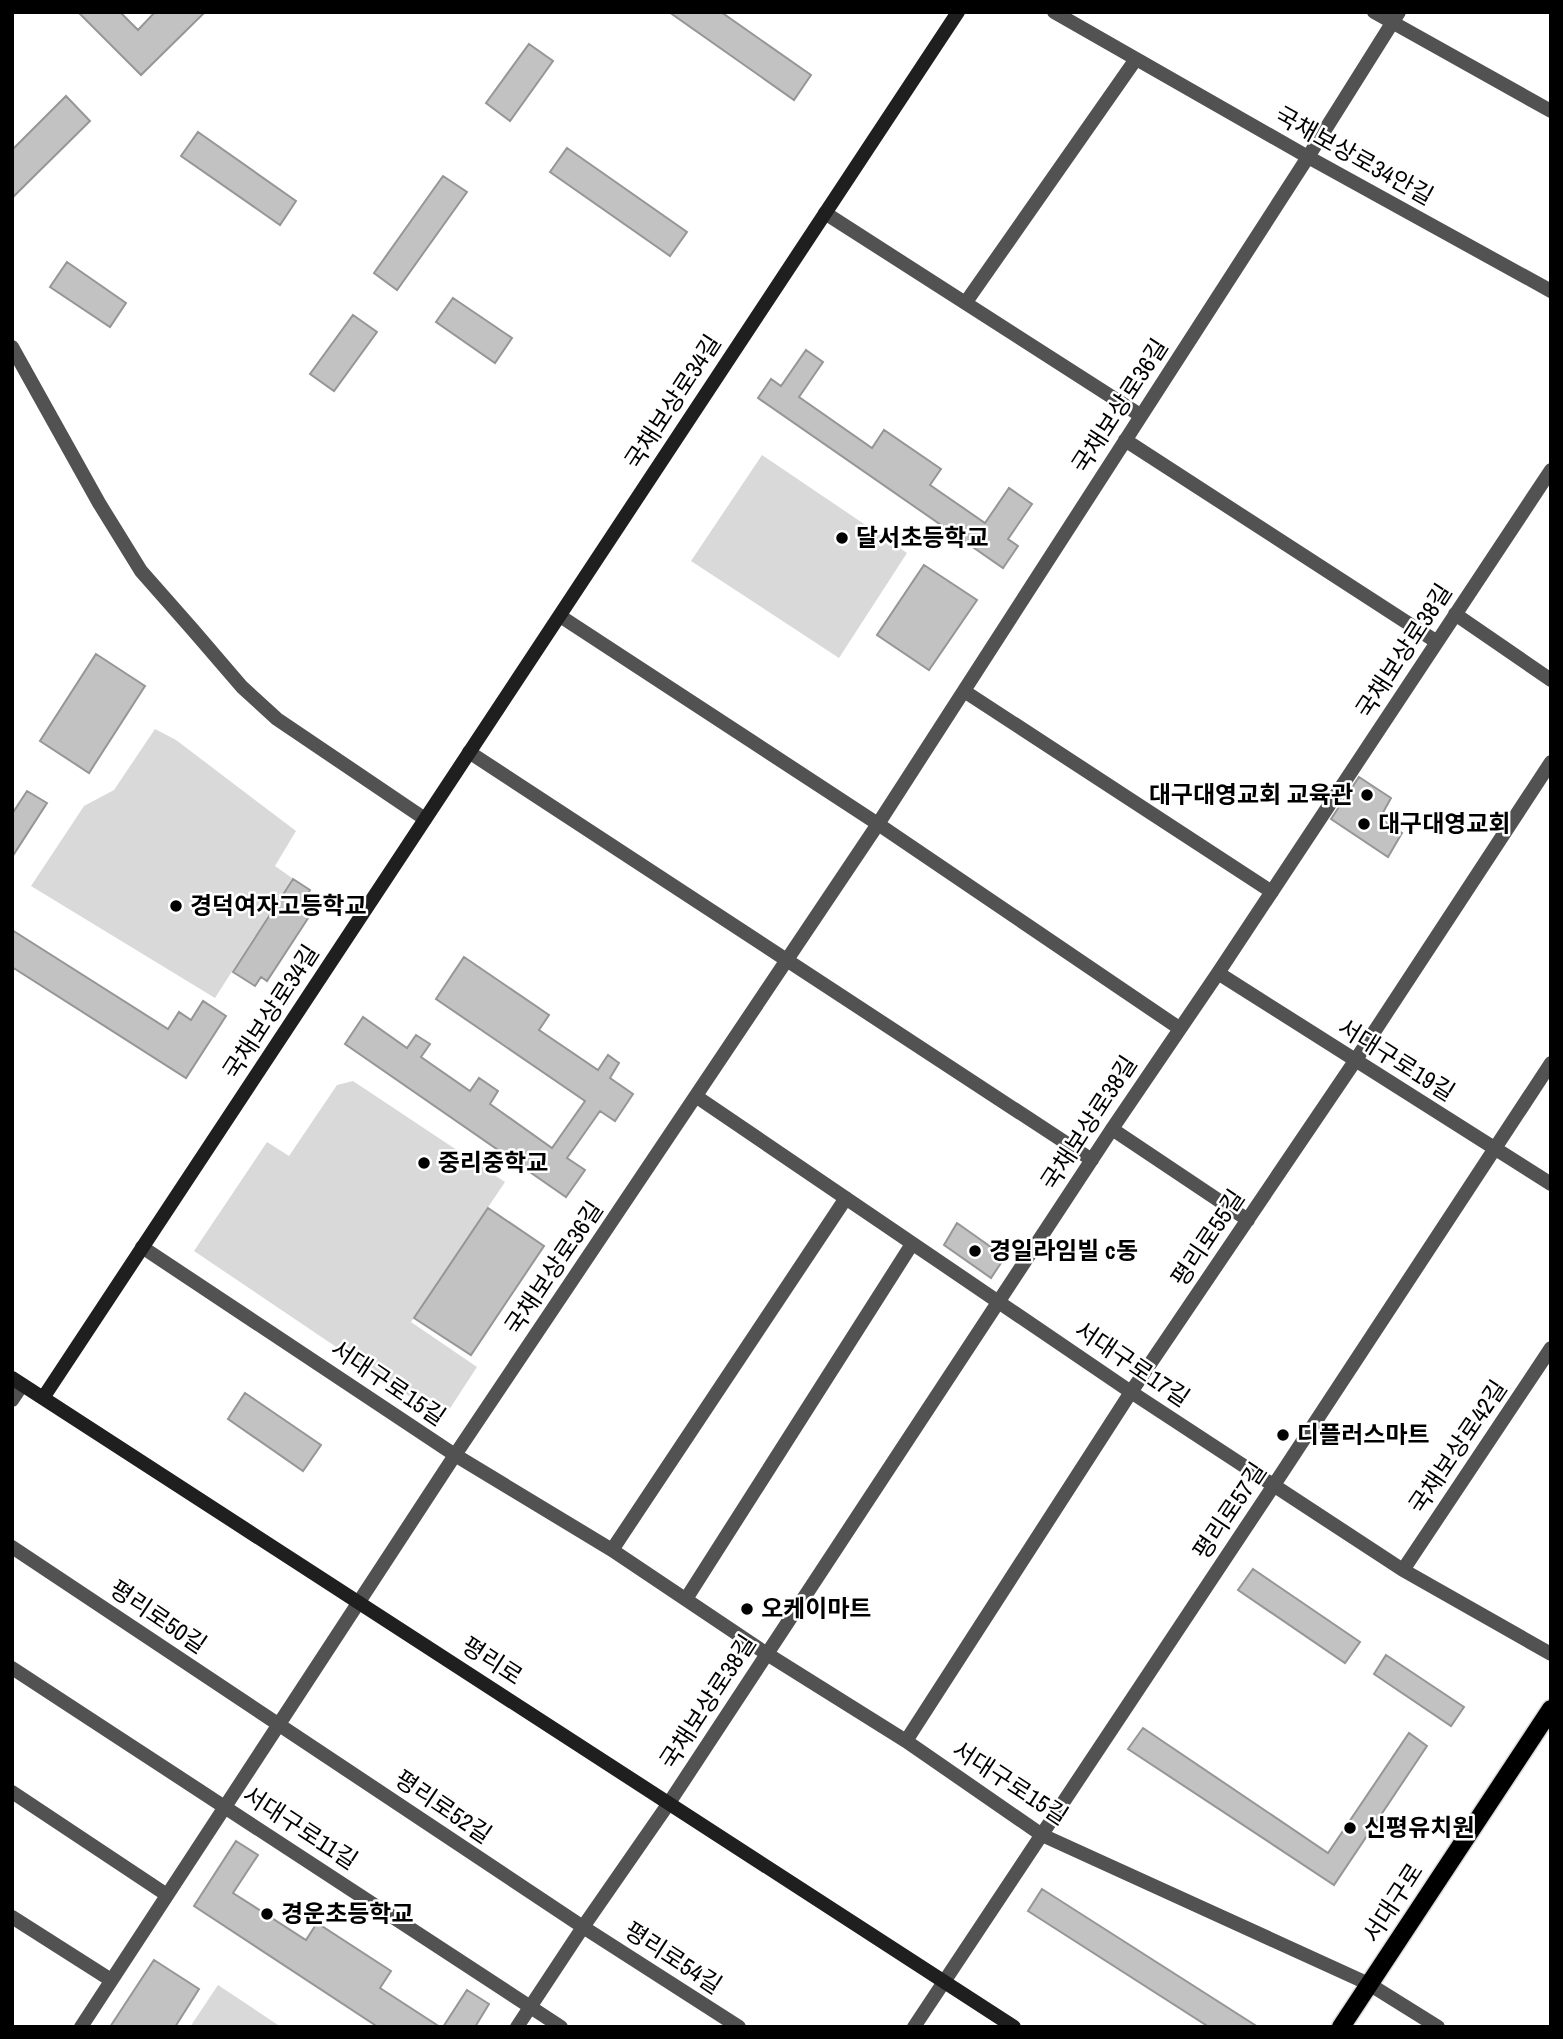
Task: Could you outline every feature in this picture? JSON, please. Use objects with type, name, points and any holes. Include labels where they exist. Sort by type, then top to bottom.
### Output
[{"type":"main road","name":"국채보상로34길","points":[[43,1398],[958,12]]},
{"type":"main road","name":"평리로","points":[[17,1382],[1014,2027]]},
{"type":"main road","name":"서대구로","points":[[1341,2027],[1551,1709]]},
{"type":"street","name":"국채보상로34안길","points":[[1054,12],[1308,157],[1551,291]]},
{"type":"street","points":[[1374,12],[1395,18],[1551,110]]},
{"type":"street","name":"국채보상로36길","points":[[359,1602],[878,824],[1395,18]]},
{"type":"street","points":[[966,302],[1136,59]]},
{"type":"street","points":[[825,213],[1140,415]]},
{"type":"street","points":[[12,347],[99,503],[141,571],[193,631],[242,687],[276,719],[425,819]]},
{"type":"street","points":[[1125,440],[1437,642]]},
{"type":"street","name":"국채보상로38길","points":[[669,1803],[1112,1129],[1551,470]]},
{"type":"street","points":[[1455,614],[1551,680]]},
{"type":"street","points":[[559,615],[878,824],[1179,1028]]},
{"type":"street","points":[[964,691],[1272,892]]},
{"type":"street","points":[[469,752],[1092,1160]]},
{"type":"street","name":"평리로55길","points":[[906,1741],[1131,1392],[1355,1061],[1551,762]]},
{"type":"street","name":"서대구로19길","points":[[1218,973],[1551,1184]]},
{"type":"street","name":"평리로57길","points":[[946,1982],[1551,1063]]},
{"type":"street","name":"서대구로17길","points":[[697,1097],[1131,1392],[1403,1570],[1551,1654]]},
{"type":"street","points":[[1112,1129],[1248,1220]]},
{"type":"street","points":[[612,1550],[846,1198]]},
{"type":"street","points":[[685,1599],[912,1244]]},
{"type":"street","name":"서대구로15길","points":[[142,1247],[455,1455],[612,1550],[767,1654],[906,1741],[1042,1835],[1369,1984]]},
{"type":"street","name":"국채보상로42길","points":[[1403,1570],[1551,1348]]},
{"type":"street","points":[[12,1400],[17,1382]]},
{"type":"street","name":"평리로50길","points":[[12,1547],[279,1725]]},
{"type":"street","points":[[81,2027],[359,1602]]},
{"type":"street","name":"서대구로11길","points":[[12,1668],[561,2027]]},
{"type":"street","name":"평리로52길","points":[[279,1725],[583,1927]]},
{"type":"street","points":[[12,1792],[167,1895]]},
{"type":"street","name":"평리로54길","points":[[517,2027],[669,1803]]},
{"type":"street","points":[[12,1917],[111,1980]]},
{"type":"street","name":"평리로54길","points":[[583,1927],[739,2027]]},
{"type":"street","points":[[914,2027],[946,1982]]},
{"type":"street","points":[[1369,1984],[1438,2027]]},
{"type":"shaded area","points":[[762,455],[907,553],[839,658],[691,561]]},
{"type":"shaded area","points":[[155,729],[176,740],[296,831],[275,866],[292,878],[215,998],[31,886],[84,806],[114,790]]},
{"type":"shaded area","points":[[353,1081],[505,1182],[411,1322],[477,1367],[443,1419],[194,1251],[267,1142],[289,1156],[337,1085]]},
{"type":"shaded area","points":[[218,1985],[281,2027],[190,2027]]},
{"type":"building","points":[[78,12],[120,12],[138,30],[155,12],[205,12],[141,75]]},
{"type":"building","points":[[669,12],[721,12],[811,75],[794,100]]},
{"type":"building","points":[[529,44],[553,61],[510,121],[486,103]]},
{"type":"building","points":[[66,96],[90,121],[12,198],[12,150]]},
{"type":"building","points":[[198,132],[296,201],[280,225],[181,156]]},
{"type":"building","points":[[567,148],[687,232],[670,256],[550,172]]},
{"type":"building","points":[[443,176],[467,192],[397,290],[374,273]]},
{"type":"building","points":[[67,262],[126,303],[110,327],[50,287]]},
{"type":"building","points":[[453,298],[512,338],[495,363],[436,322]]},
{"type":"building","points":[[353,315],[377,332],[334,391],[310,374]]},
{"type":"building","points":[[806,350],[823,362],[799,397],[872,448],[884,430],[941,469],[930,485],[985,523],[1009,488],[1032,504],[1008,539],[1018,546],[1003,568],[758,398],[771,379],[781,386]]},
{"type":"building","points":[[924,565],[977,600],[929,670],[877,635]]},
{"type":"building","points":[[96,654],[145,686],[89,773],[40,741]]},
{"type":"building","name":"대구대영교회","points":[[1359,777],[1391,798],[1380,818],[1402,833],[1388,857],[1331,819]]},
{"type":"building","points":[[27,791],[47,803],[12,857],[12,814]]},
{"type":"building","points":[[293,879],[310,890],[305,898],[316,906],[267,981],[261,977],[255,986],[233,972]]},
{"type":"building","points":[[12,930],[168,1029],[179,1012],[191,1020],[203,1001],[226,1016],[186,1078],[12,967]]},
{"type":"building","points":[[464,957],[549,1015],[539,1030],[598,1070],[608,1055],[619,1063],[610,1078],[633,1094],[615,1121],[600,1111],[567,1158],[585,1170],[566,1197],[345,1044],[363,1017],[407,1048],[416,1035],[430,1044],[421,1057],[470,1091],[479,1078],[498,1091],[490,1104],[552,1148],[585,1101],[436,999]]},
{"type":"building","points":[[488,1208],[544,1246],[471,1355],[414,1318]]},
{"type":"building","name":"경일라임빌 c동","points":[[957,1223],[1005,1257],[991,1278],[944,1245]]},
{"type":"building","points":[[245,1393],[321,1445],[303,1471],[228,1419]]},
{"type":"building","points":[[1253,1569],[1360,1642],[1345,1663],[1238,1590]]},
{"type":"building","points":[[1386,1655],[1464,1707],[1451,1726],[1374,1674]]},
{"type":"building","points":[[1143,1728],[1328,1853],[1409,1733],[1427,1746],[1334,1885],[1128,1749]]},
{"type":"building","points":[[236,1841],[258,1855],[233,1893],[306,1940],[317,1923],[391,1971],[380,1988],[440,2027],[378,2027],[194,1906]]},
{"type":"building","points":[[1042,1889],[1258,2027],[1209,2027],[1028,1911]]},
{"type":"building","points":[[154,1960],[199,1989],[175,2027],[110,2027]]},
{"type":"building","points":[[467,1990],[489,2004],[475,2027],[443,2027]]},
{"type":"place","name":"달서초등학교","points":[[842,538]]},
{"type":"place","name":"대구대영교회 교육관","points":[[1367,795]]},
{"type":"place","name":"대구대영교회","points":[[1364,824]]},
{"type":"place","name":"경덕여자고등학교","points":[[176,906]]},
{"type":"place","name":"중리중학교","points":[[424,1163]]},
{"type":"place","name":"경일라임빌 c동","points":[[975,1251]]},
{"type":"place","name":"디플러스마트","points":[[1283,1435]]},
{"type":"place","name":"오케이마트","points":[[747,1609]]},
{"type":"place","name":"신평유치원","points":[[1350,1828]]},
{"type":"place","name":"경운초등학교","points":[[267,1914]]}]
